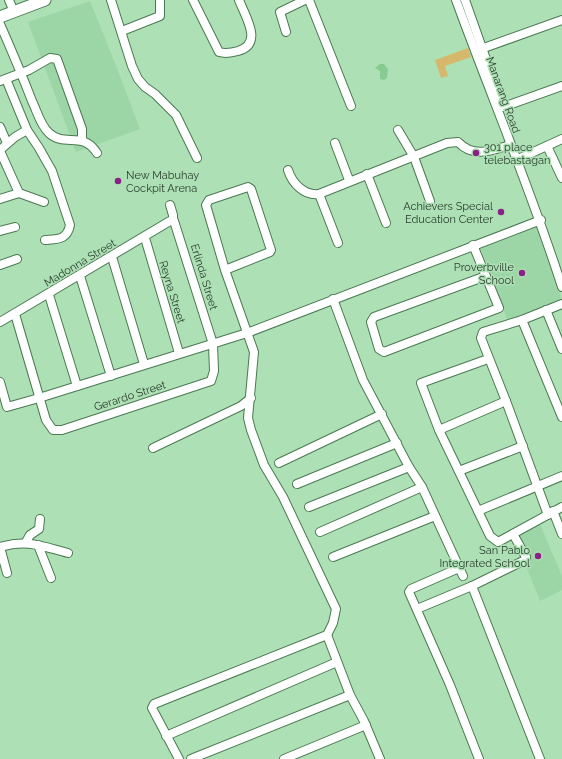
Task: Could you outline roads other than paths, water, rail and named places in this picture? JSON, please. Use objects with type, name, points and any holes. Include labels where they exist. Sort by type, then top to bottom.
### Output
[{"type":"highway","points":[[0,17],[45,0]]},
{"type":"street","points":[[9,0],[14,12]]},
{"type":"street","points":[[112,0],[132,66],[138,79],[176,115],[197,158]]},
{"type":"street","points":[[122,31],[160,16],[160,0]]},
{"type":"street","points":[[193,0],[219,52],[225,53],[243,50],[250,44],[252,38],[251,30],[239,0]]},
{"type":"street","points":[[286,32],[280,12],[305,0]]},
{"type":"street","points":[[309,0],[351,106]]},
{"type":"street","name":"Manarang Road","points":[[456,0],[510,145],[541,220],[562,287]]},
{"type":"street","points":[[465,0],[481,49],[503,107],[562,86]]},
{"type":"street","points":[[481,49],[562,20]]},
{"type":"street","points":[[0,24],[38,115],[49,134],[60,139],[82,140],[97,153]]},
{"type":"street","points":[[45,240],[62,239],[68,233],[70,225],[52,171],[27,130],[3,80],[20,74],[50,58],[57,59],[82,129],[82,140]]},
{"type":"street","points":[[0,127],[7,143]]},
{"type":"street","points":[[19,193],[0,150],[7,143],[27,130]]},
{"type":"street","points":[[398,130],[414,156],[430,200]]},
{"type":"street","points":[[516,160],[562,139]]},
{"type":"street","points":[[288,170],[293,181],[303,190],[313,194],[319,194],[349,180],[455,141],[470,152],[487,152],[510,145]]},
{"type":"street","points":[[335,143],[349,180]]},
{"type":"street","points":[[547,146],[562,178]]},
{"type":"street","points":[[367,174],[386,223]]},
{"type":"street","points":[[179,759],[152,708],[154,704],[327,635],[336,615],[336,606],[328,594],[284,497],[264,465],[248,418],[254,352],[225,270],[206,205],[209,200],[248,187],[252,189],[271,250],[270,252],[225,270]]},
{"type":"street","points":[[0,199],[19,193],[44,202]]},
{"type":"street","points":[[319,194],[338,243]]},
{"type":"street","points":[[170,205],[173,215],[171,221]]},
{"type":"street","points":[[0,382],[4,408],[39,398],[247,333],[541,220]]},
{"type":"street","name":"Madonna Street","points":[[0,322],[145,238],[171,221]]},
{"type":"street","name":"Erlinda Street","points":[[171,221],[176,222],[213,344]]},
{"type":"street","points":[[0,231],[15,227]]},
{"type":"street","name":"Reyna Street","points":[[145,238],[179,353]]},
{"type":"street","points":[[473,245],[486,276],[499,308],[384,352],[379,349],[371,322],[374,317],[486,276]]},
{"type":"street","points":[[112,257],[144,364]]},
{"type":"street","points":[[0,265],[17,259]]},
{"type":"street","points":[[80,276],[111,376]]},
{"type":"street","points":[[48,295],[77,386]]},
{"type":"street","points":[[333,299],[363,380],[409,467],[422,487],[463,576]]},
{"type":"street","points":[[562,304],[481,334],[488,359],[506,401],[537,486],[562,534]]},
{"type":"street","points":[[546,310],[562,349]]},
{"type":"street","points":[[15,314],[39,398]]},
{"type":"street","points":[[522,320],[562,417]]},
{"type":"street","name":"Gerardo Street","points":[[39,398],[49,426],[53,430],[62,430],[211,381],[214,371],[213,344]]},
{"type":"street","points":[[488,359],[421,383],[439,430],[478,511],[493,540],[498,542],[562,507]]},
{"type":"street","points":[[153,448],[241,406],[250,398]]},
{"type":"street","points":[[439,430],[506,401]]},
{"type":"street","points":[[279,463],[382,414]]},
{"type":"street","points":[[297,484],[397,443]]},
{"type":"street","points":[[459,471],[522,446]]},
{"type":"street","points":[[309,507],[409,467]]},
{"type":"street","points":[[478,511],[562,476]]},
{"type":"street","points":[[320,532],[422,487]]},
{"type":"street","points":[[333,557],[435,516]]},
{"type":"street","points":[[26,542],[30,535],[39,529],[40,519]]},
{"type":"street","points":[[417,609],[472,586],[525,560],[526,557],[514,534]]},
{"type":"street","points":[[7,573],[0,547],[15,542],[26,542],[68,553]]},
{"type":"street","points":[[38,545],[51,578]]},
{"type":"street","points":[[459,568],[411,589],[410,592],[450,685],[479,759]]},
{"type":"street","points":[[472,586],[540,759]]},
{"type":"street","points":[[327,635],[350,695],[366,725],[377,758]]},
{"type":"street","points":[[166,736],[337,662]]},
{"type":"street","points":[[190,759],[350,695]]},
{"type":"street","points":[[284,759],[366,725]]},
{"type":"place","name":"301 place telebastagan","points":[[476,153]]},
{"type":"place","name":"New Mabuhay Cockpit Arena","points":[[118,181]]},
{"type":"place","name":"Achievers Special Education Center","points":[[501,212]]},
{"type":"place","name":"Proverbville School","points":[[522,273]]},
{"type":"place","name":"San Pablo Integrated School","points":[[538,556]]}]
